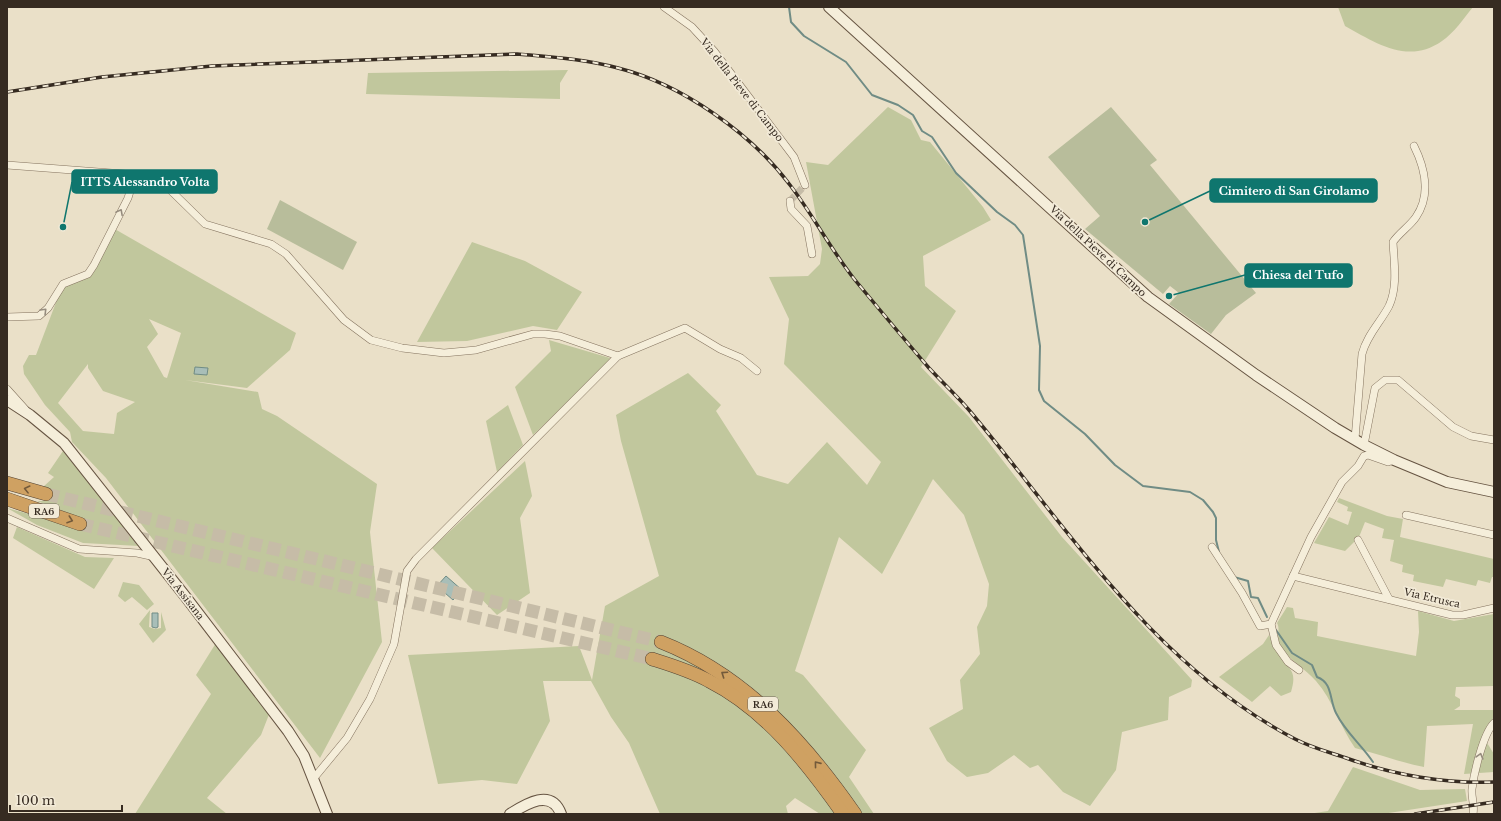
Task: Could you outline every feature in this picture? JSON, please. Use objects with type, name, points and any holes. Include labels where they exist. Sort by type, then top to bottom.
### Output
[{"type":"highway","name":"RA6","points":[[7,483],[46,494]]},
{"type":"highway","name":"RA6","points":[[7,499],[80,524]]},
{"type":"highway","name":"RA6","points":[[661,642],[682,650],[715,668],[752,695],[784,726],[837,797],[843,814]]},
{"type":"highway","name":"RA6","points":[[652,659],[710,681],[767,721],[800,758],[855,814]]},
{"type":"street","name":"Via della Pieve di Campo","points":[[664,7],[692,28],[714,50],[794,157],[805,185]]},
{"type":"street","name":"Via della Pieve di Campo","points":[[829,7],[1148,297],[1256,376],[1364,445],[1394,460],[1447,482],[1494,492]]},
{"type":"street","points":[[1355,439],[1362,354],[1366,341],[1392,297],[1394,282],[1393,242],[1416,217],[1422,203],[1426,181],[1422,162],[1414,146]]},
{"type":"street","points":[[7,165],[151,176],[162,182],[205,224],[271,244],[286,254],[344,320],[371,340],[402,348],[444,352],[476,350],[533,334],[545,334],[560,336],[618,356]]},
{"type":"street","points":[[7,317],[39,316],[48,308],[63,284],[88,274],[98,259],[128,198],[135,175]]},
{"type":"street","points":[[790,201],[791,209],[807,226],[812,254]]},
{"type":"street","points":[[314,778],[347,738],[370,699],[394,644],[407,571],[416,559],[618,356],[685,328],[715,347],[741,358],[757,371]]},
{"type":"street","points":[[1364,445],[1375,388],[1385,380],[1398,380],[1453,427],[1471,436],[1494,440]]},
{"type":"street","points":[[7,389],[30,415]]},
{"type":"street","name":"Via Assisana","points":[[7,400],[30,415],[64,443],[155,558],[288,731],[304,756],[327,814]]},
{"type":"street","name":"Via della Pieve di Campo","points":[[1271,624],[1293,576],[1342,482],[1358,466],[1364,456],[1368,455],[1388,462],[1394,460]]},
{"type":"street","points":[[1406,515],[1494,535]]},
{"type":"street","points":[[7,519],[79,549],[137,553],[155,558]]},
{"type":"street","name":"Via Etrusca","points":[[1358,540],[1389,599]]},
{"type":"street","points":[[1212,547],[1242,593],[1260,626],[1271,624],[1276,645],[1288,662],[1299,670]]},
{"type":"street","name":"Via Etrusca","points":[[1293,576],[1452,615],[1463,615],[1494,608]]},
{"type":"street","points":[[1473,814],[1474,805],[1472,790],[1485,740],[1494,723]]},
{"type":"street","points":[[510,814],[538,799],[550,802],[558,807],[561,814]]},
{"type":"green space","points":[[1338,7],[1473,7],[1455,30],[1442,41],[1429,48],[1417,51],[1405,51],[1380,45],[1345,26]]},
{"type":"green space","points":[[568,70],[560,83],[560,99],[366,94],[368,73]]},
{"type":"green space","points":[[888,107],[911,120],[921,140],[930,142],[983,207],[991,220],[923,256],[925,286],[956,311],[921,367],[969,417],[1062,537],[1192,680],[1191,687],[1169,697],[1168,720],[1122,732],[1116,770],[1090,806],[1063,792],[1038,765],[1030,768],[1014,755],[988,773],[967,777],[947,761],[929,728],[963,709],[960,680],[980,654],[977,627],[987,606],[989,584],[964,515],[933,479],[882,574],[839,537],[795,671],[803,675],[866,750],[849,777],[874,814],[820,814],[795,798],[786,806],[788,814],[660,814],[629,743],[611,717],[591,681],[543,681],[550,721],[517,784],[482,780],[438,784],[408,655],[579,646],[592,680],[605,606],[659,576],[621,441],[616,415],[688,373],[721,405],[716,411],[757,475],[788,484],[827,442],[867,485],[881,462],[784,364],[789,319],[769,277],[808,276],[820,264],[822,249],[806,162],[828,165]]},
{"type":"green space","points":[[1111,107],[1157,160],[1150,165],[1256,293],[1226,315],[1211,334],[1169,304],[1179,293],[1170,286],[1163,294],[1085,229],[1100,216],[1048,157]]},
{"type":"green space","points":[[280,200],[357,242],[343,270],[267,229]]},
{"type":"green space","points":[[113,228],[296,333],[290,350],[247,388],[185,380],[258,392],[262,409],[277,416],[377,484],[370,532],[382,642],[320,758],[106,478],[72,442],[70,432],[45,405],[24,374],[23,366],[29,355],[36,355],[63,284],[88,274]],"holes":[[[149,319],[181,333],[167,378],[164,377],[147,347],[158,334]],[[88,364],[88,368],[103,391],[135,402],[117,413],[114,434],[83,431],[58,403]]]},
{"type":"green space","points":[[472,242],[525,261],[582,292],[557,330],[533,326],[467,341],[417,342]]},
{"type":"green space","points":[[549,340],[610,358],[608,364],[533,435],[515,387],[551,351]]},
{"type":"green space","points":[[508,405],[523,445],[497,472],[486,421]]},
{"type":"green space","points":[[63,451],[139,546],[83,543],[37,525],[7,508],[80,528],[80,518],[37,501],[46,501],[47,498],[43,487],[54,477],[48,473]]},
{"type":"green space","points":[[525,461],[532,496],[520,518],[530,593],[497,615],[432,548]]},
{"type":"green space","points":[[1339,498],[1387,516],[1403,519],[1400,537],[1494,559],[1494,577],[1492,577],[1490,583],[1478,580],[1476,586],[1446,579],[1443,587],[1413,581],[1414,575],[1402,572],[1403,565],[1390,561],[1394,540],[1382,538],[1384,529],[1365,522],[1359,537],[1345,551],[1314,543],[1329,517],[1348,525],[1352,512],[1347,511],[1348,507],[1337,502]]},
{"type":"green space","points":[[17,527],[85,557],[114,558],[94,589],[13,538]]},
{"type":"green space","points":[[123,582],[139,585],[154,604],[147,610],[132,597],[125,602],[118,596]]},
{"type":"green space","points":[[1287,607],[1293,608],[1295,618],[1318,622],[1317,636],[1416,656],[1419,632],[1418,611],[1454,621],[1494,614],[1494,686],[1456,687],[1455,696],[1460,699],[1460,706],[1454,710],[1494,710],[1494,719],[1488,724],[1484,738],[1494,754],[1494,772],[1464,774],[1473,724],[1427,726],[1424,767],[1355,748],[1322,688],[1312,676],[1288,656],[1279,643],[1277,623]]},
{"type":"green space","points":[[150,610],[149,627],[155,629],[161,628],[161,612],[166,630],[153,643],[139,624]]},
{"type":"green space","points":[[1269,635],[1278,653],[1292,672],[1293,685],[1291,692],[1281,696],[1270,686],[1252,702],[1219,677],[1263,644]]},
{"type":"green space","points":[[216,643],[270,712],[261,735],[207,798],[227,814],[135,814],[211,694],[196,675]]},
{"type":"green space","points":[[1353,767],[1420,790],[1465,789],[1467,801],[1382,814],[1308,814],[1328,811]]},
{"type":"water","points":[[195,367],[208,368],[207,375],[194,374]]},
{"type":"water","points":[[446,576],[462,590],[453,600],[437,586]]},
{"type":"water","points":[[152,613],[158,613],[158,627],[156,628],[152,627]]},
{"type":"waterway","points":[[789,7],[791,22],[804,36],[846,62],[872,95],[898,105],[913,115],[922,131],[932,137],[956,173],[997,212],[1015,225],[1023,235],[1040,346],[1039,390],[1044,401],[1085,434],[1115,465],[1143,486],[1190,492],[1203,500],[1216,518],[1216,540],[1219,552]]},
{"type":"waterway","points":[[1234,577],[1248,581],[1251,597],[1258,598],[1267,617]]},
{"type":"waterway","points":[[1276,630],[1292,653],[1312,665],[1317,677],[1326,683],[1334,708],[1340,720],[1373,762]]},
{"type":"tunnel","points":[[790,201],[805,185]]},
{"type":"tunnel","points":[[46,494],[661,642]]},
{"type":"tunnel","points":[[80,524],[652,659]]},
{"type":"railway","points":[[7,92],[102,77],[212,66],[517,54],[593,62],[642,75],[666,86],[690,98],[735,129],[756,147],[774,166],[798,196],[846,269],[882,313],[929,368],[969,410],[1116,591],[1156,634],[1198,673],[1244,708],[1295,739],[1315,748],[1366,765],[1402,774],[1457,782],[1494,782]]},
{"type":"railway","points":[[1415,814],[1494,802]]},
{"type":"place","name":"Cimitero di San Girolamo","points":[[1145,222]]},
{"type":"place","name":"ITTS Alessandro Volta","points":[[63,227]]},
{"type":"place","name":"Chiesa del Tufo","points":[[1169,296]]}]
